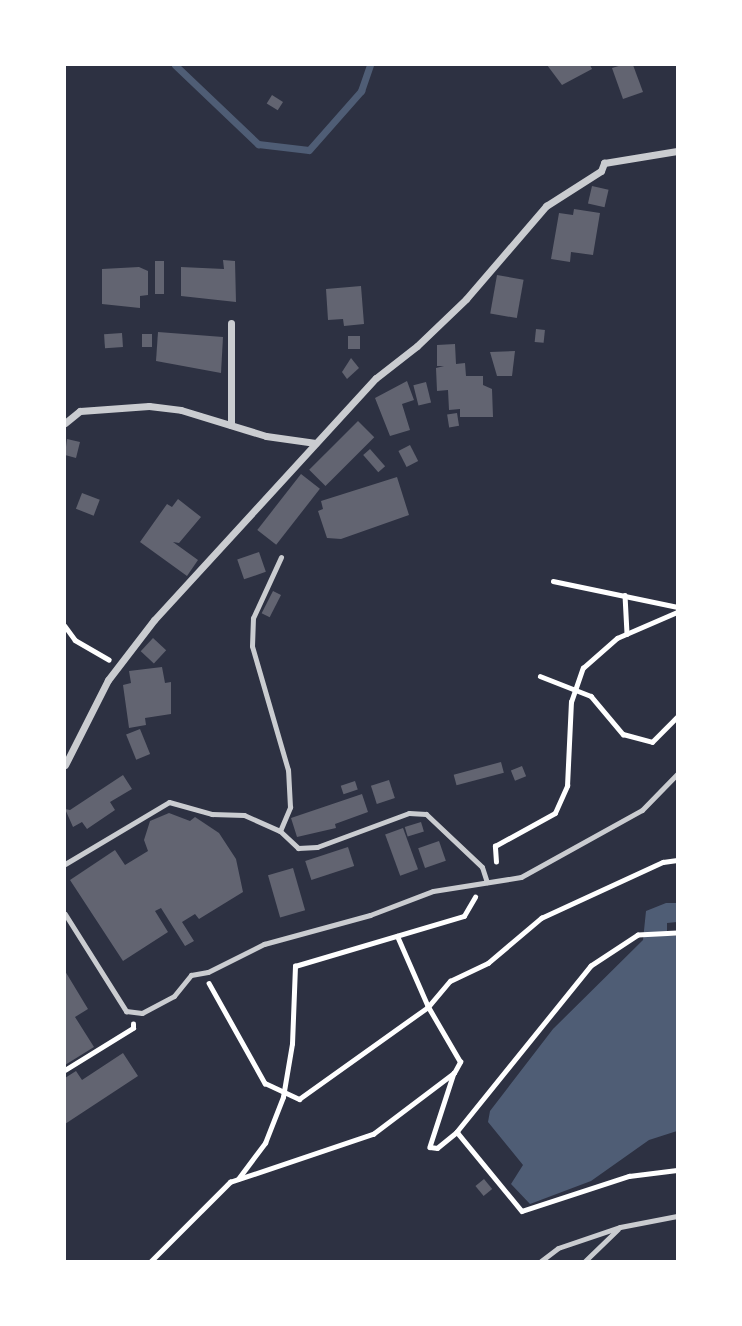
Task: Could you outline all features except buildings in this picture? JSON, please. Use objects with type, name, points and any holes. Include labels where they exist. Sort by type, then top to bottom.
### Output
[{"type":"street","points":[[65,765],[118,665],[154,620],[376,378],[417,346],[466,299],[546,206],[601,171],[604,163],[677,151]]},
{"type":"street","points":[[231,323],[231,425]]},
{"type":"street","points":[[65,423],[80,411],[149,406],[316,443]]},
{"type":"lane","points":[[279,831],[290,807],[288,770],[252,646],[253,618],[281,557]]},
{"type":"lane","points":[[65,914],[126,1012],[142,1013],[174,996],[191,975],[204,973],[264,944],[370,915],[433,891],[496,881],[531,872],[642,810],[677,774]]},
{"type":"lane","points":[[65,864],[169,802],[212,814],[244,815],[279,831],[298,848],[317,847],[409,813],[426,814],[482,867],[486,882]]},
{"type":"lane","points":[[541,1261],[558,1248],[620,1227],[677,1216]]},
{"type":"lane","points":[[585,1261],[620,1227]]},
{"type":"path","points":[[553,581],[625,594],[677,610]]},
{"type":"path","points":[[625,594],[627,634]]},
{"type":"path","points":[[496,881],[495,846],[555,813],[567,786],[576,688],[583,668],[627,634],[677,610]]},
{"type":"path","points":[[65,626],[75,640],[118,665]]},
{"type":"path","points":[[540,676],[591,696],[623,734],[652,743],[677,717]]},
{"type":"path","points":[[204,973],[265,1083],[284,1089],[299,1099],[428,1007],[450,981],[488,963],[541,918],[663,862],[677,860]]},
{"type":"path","points":[[150,1261],[237,1180],[265,1143],[284,1089],[292,1044],[295,966],[464,916],[486,882]]},
{"type":"path","points":[[454,1073],[456,1078],[430,1147],[437,1148],[457,1132],[590,966],[638,935],[677,933]]},
{"type":"path","points":[[237,1180],[373,1134],[454,1073],[460,1062],[428,1007],[397,936]]},
{"type":"path","points":[[65,1070],[133,1028],[134,1012]]},
{"type":"path","points":[[457,1132],[522,1211],[629,1176],[677,1170]]},
{"type":"water","points":[[666,903],[677,903],[677,922],[667,923],[667,936],[677,936],[677,1131],[649,1140],[591,1181],[530,1204],[511,1184],[523,1165],[488,1122],[490,1111],[553,1029],[643,940],[646,911]]},
{"type":"waterway","points":[[175,65],[258,144],[309,150],[361,91],[370,65]]}]
